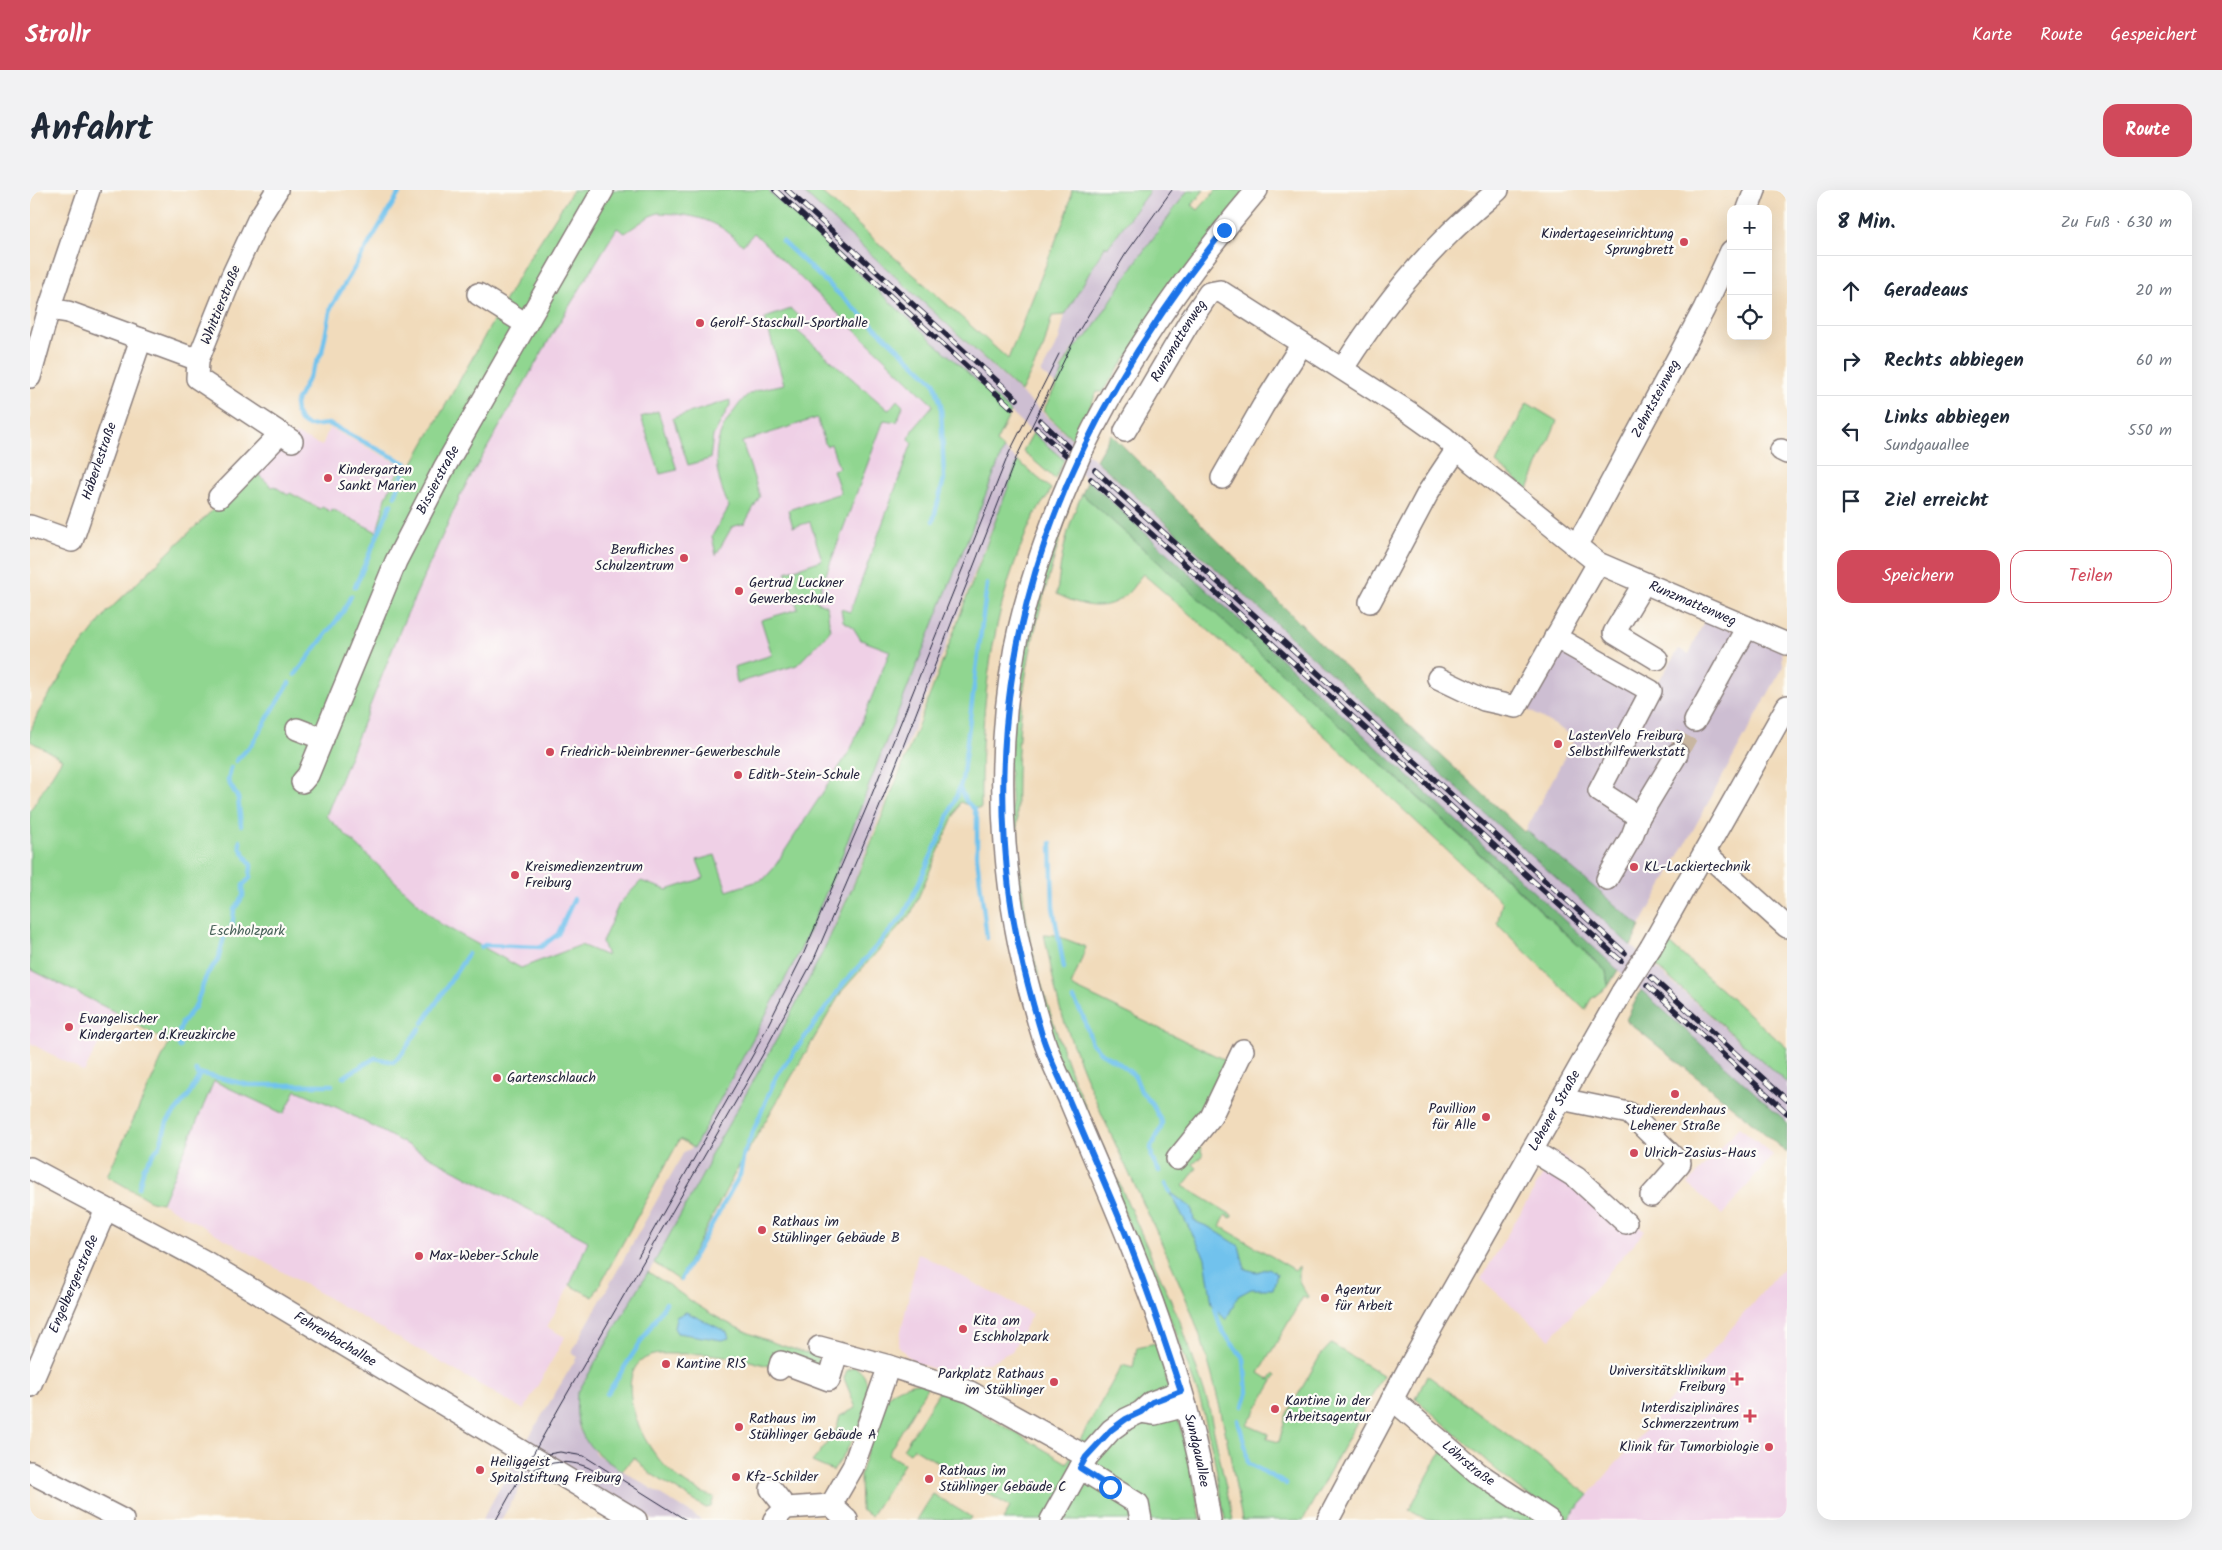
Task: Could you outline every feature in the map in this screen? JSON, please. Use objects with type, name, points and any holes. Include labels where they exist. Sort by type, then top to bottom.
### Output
[{"type":"street","points":[[30,377],[49,309],[89,190]]},
{"type":"street","name":"Whittierstraße","points":[[49,309],[68,312],[198,360],[230,278],[258,220],[276,190]]},
{"type":"street","name":"Bissierstraße","points":[[302,782],[308,776],[396,561],[444,468],[603,190]]},
{"type":"street","name":"Sundgauallee","points":[[1210,1520],[1206,1486],[1184,1398],[1133,1249],[1044,1040],[1024,968],[1009,891],[1003,820],[1002,767],[1011,674],[1025,607],[1042,547],[1061,500],[1096,422],[1127,366],[1159,316],[1195,266],[1257,190]]},
{"type":"street","points":[[1343,368],[1361,340],[1412,274],[1449,234],[1498,190]]},
{"type":"street","points":[[1749,205],[1755,190]]},
{"type":"street","name":"Zehntsteinweg","points":[[1575,546],[1586,529],[1704,309],[1727,260]]},
{"type":"street","name":"Runzmattenweg","points":[[1125,431],[1209,293],[1220,291],[1409,412],[1458,449],[1598,563],[1787,644]]},
{"type":"street","points":[[478,294],[526,324]]},
{"type":"street","name":"Häberlestraße","points":[[30,526],[72,541],[141,339]]},
{"type":"street","points":[[1222,478],[1262,406],[1302,344]]},
{"type":"street","points":[[198,360],[197,378],[286,437],[219,497]]},
{"type":"street","points":[[1370,602],[1429,491],[1458,449]]},
{"type":"street","points":[[1438,678],[1484,700],[1516,707],[1598,563]]},
{"type":"street","points":[[1644,582],[1614,633],[1657,659]]},
{"type":"street","points":[[1695,721],[1747,627]]},
{"type":"street","points":[[1555,637],[1651,691],[1599,791],[1640,817]]},
{"type":"street","name":"Lehener Straße","points":[[1328,1520],[1392,1399],[1622,992],[1651,947],[1705,853],[1763,767],[1786,708]]},
{"type":"street","points":[[298,729],[323,739]]},
{"type":"street","points":[[1607,880],[1632,836],[1640,817],[1677,754]]},
{"type":"street","points":[[1705,853],[1787,927]]},
{"type":"street","points":[[1177,1159],[1212,1117],[1243,1050]]},
{"type":"street","points":[[1561,1099],[1629,1113],[1680,1163],[1651,1196]]},
{"type":"street","points":[[1533,1151],[1577,1178],[1626,1223]]},
{"type":"street","name":"Fehrenbachallee","points":[[30,1168],[144,1227],[281,1306],[636,1520]]},
{"type":"street","name":"Engelbergerstraße","points":[[30,1386],[106,1209]]},
{"type":"street","points":[[779,1369],[781,1362],[829,1380],[828,1350],[889,1366],[963,1389],[986,1400],[1083,1463],[1110,1487],[1138,1504],[1141,1520]]},
{"type":"street","points":[[832,1505],[853,1467],[889,1366]]},
{"type":"street","points":[[1056,1511],[1083,1463],[1111,1430],[1126,1419],[1141,1412],[1152,1402],[1184,1398]]},
{"type":"street","name":"Löhrstraße","points":[[1392,1399],[1478,1473],[1549,1520]]},
{"type":"street","points":[[30,1472],[123,1520]]},
{"type":"street","points":[[771,1489],[780,1514],[832,1505]]},
{"type":"street","points":[[832,1505],[847,1520]]},
{"type":"shaded area","points":[[767,190],[801,190],[1020,392],[1631,946],[1787,1083],[1787,1122],[1618,970],[1088,480],[1033,433]]},
{"type":"shaded area","points":[[1150,190],[1188,190],[1135,263],[1090,333],[1073,348],[1060,370],[1063,372],[1056,385],[1041,373],[1059,340],[1065,315],[1106,245],[1108,247]]},
{"type":"shaded area","name":"Berufliches Schulzentrum","points":[[658,213],[683,214],[708,220],[727,231],[739,242],[754,233],[933,405],[964,484],[781,944],[608,956],[581,945],[521,968],[439,923],[326,816],[403,623],[462,492],[553,333],[617,227],[626,233],[650,216]]},
{"type":"shaded area","name":"Kindergarten Sankt Marien","points":[[329,428],[401,465],[386,497],[377,532],[332,509],[331,512],[322,507],[321,509],[291,493],[288,496],[274,486],[272,488],[254,470],[292,441],[295,434],[322,446]]},
{"type":"shaded area","points":[[1004,449],[1018,461],[852,887],[817,964],[765,1062],[710,1156],[708,1165],[654,1263],[577,1394],[579,1429],[596,1454],[702,1520],[653,1520],[609,1493],[539,1469],[526,1478],[501,1520],[482,1520],[577,1357],[571,1353],[684,1152],[694,1147],[799,953],[832,879]]},
{"type":"shaded area","points":[[1705,619],[1782,651],[1783,667],[1640,926],[1526,830],[1575,737],[1523,707],[1561,640],[1656,685],[1679,649],[1689,654]]},
{"type":"shaded area","name":"Evangelischer Kindergarten d.Kreuzkirche","points":[[30,969],[115,1012],[84,1072],[30,1043]]},
{"type":"shaded area","name":"Max-Weber-Schule","points":[[214,1081],[283,1114],[296,1090],[338,1108],[589,1241],[570,1285],[547,1327],[565,1337],[524,1410],[162,1203]]},
{"type":"shaded area","points":[[1739,1127],[1773,1155],[1723,1215],[1688,1184]]},
{"type":"shaded area","points":[[1557,1151],[1645,1231],[1550,1339],[1481,1279]]},
{"type":"shaded area","name":"Kita am Eschholzpark","points":[[918,1253],[1032,1314],[1012,1351],[989,1363],[979,1363],[964,1369],[966,1379],[919,1364],[908,1357],[898,1345]]},
{"type":"shaded area","name":"Universitätsklinikum Freiburg","points":[[1787,1263],[1787,1520],[1567,1520],[1589,1495]]},
{"type":"green space","name":"Eschholzpark","points":[[573,190],[767,190],[1011,412],[996,442],[1004,449],[882,751],[838,866],[799,953],[694,1148],[680,1139],[593,1297],[570,1285],[588,1241],[338,1108],[296,1090],[284,1114],[214,1081],[162,1203],[151,1201],[107,1176],[169,1043],[115,1012],[30,969],[30,811],[62,759],[30,741],[30,732],[38,713],[77,651],[108,611],[254,470],[272,487],[274,486],[288,495],[290,493],[320,509],[322,507],[331,512],[332,509],[377,532],[386,497],[401,465],[410,468],[526,263]],"holes":[[[658,213],[685,215],[717,225],[743,245],[754,233],[933,405],[912,430],[909,439],[912,443],[850,612],[841,609],[843,621],[852,626],[861,640],[890,651],[851,749],[773,869],[764,879],[727,891],[715,855],[697,860],[704,878],[667,890],[641,881],[619,904],[602,942],[607,956],[581,945],[521,968],[439,923],[326,816],[403,623],[462,492],[553,333],[617,228],[625,233],[650,216]]]},
{"type":"green space","points":[[801,190],[819,190],[1008,359],[1068,210],[1072,190],[1150,190],[1108,247],[1105,246],[1065,315],[1052,316],[1044,346],[1021,392]]},
{"type":"green space","points":[[1188,190],[1204,190],[1192,205],[1198,210],[1216,190],[1245,190],[1102,392],[1097,392],[1074,440],[1043,411],[1063,372],[1061,370],[1074,348],[1090,333],[1135,263]]},
{"type":"green space","points":[[791,309],[801,319],[794,328],[887,409],[889,410],[897,400],[903,406],[897,422],[884,420],[816,601],[827,606],[830,631],[797,665],[737,683],[734,667],[772,655],[761,620],[798,609],[786,572],[822,560],[810,522],[793,527],[788,510],[841,493],[833,470],[839,468],[831,444],[826,446],[817,418],[742,442],[760,496],[745,523],[732,527],[716,555],[712,536],[729,507],[717,469],[717,446],[726,422],[747,396],[759,390],[784,384],[765,318]]},
{"type":"green space","points":[[730,400],[730,405],[713,436],[710,459],[688,465],[673,418]]},
{"type":"green space","points":[[1527,403],[1557,421],[1528,489],[1496,463]]},
{"type":"green space","points":[[658,411],[677,470],[660,474],[641,417]]},
{"type":"green space","points":[[1033,433],[1064,460],[1055,479],[1023,451]]},
{"type":"green space","points":[[1111,434],[1327,650],[1524,832],[1526,830],[1640,926],[1631,946],[1096,460]]},
{"type":"green space","points":[[1018,461],[1051,489],[1035,514],[1027,532],[1009,580],[1000,611],[993,644],[984,710],[981,808],[960,802],[911,914],[842,991],[736,1171],[679,1280],[654,1263],[708,1165],[710,1156],[804,990],[853,886],[917,727]]},
{"type":"green space","points":[[1088,480],[1618,970],[1609,985],[1606,971],[1541,910],[1082,494]]},
{"type":"green space","points":[[1082,494],[1263,655],[1606,971],[1608,986],[1591,999],[1585,1010],[1497,924],[1502,902],[1252,668],[1143,574],[1128,593],[1120,600],[1111,604],[1093,606],[1075,602],[1057,594],[1065,543],[1072,518]]},
{"type":"green space","points":[[1069,506],[1034,634],[1026,672],[1021,712],[1018,753],[1018,838],[1026,919],[1042,987],[1072,1076],[1182,1326],[1208,1403],[1233,1520],[1225,1520],[1214,1457],[1201,1403],[1175,1330],[1056,1055],[1017,905],[1009,762],[1024,640],[1042,571]]},
{"type":"green space","points":[[1044,934],[1055,935],[1086,947],[1071,986],[1229,1062],[1194,1129],[1203,1156],[1193,1164],[1197,1168],[1183,1186],[1232,1215],[1231,1218],[1226,1215],[1220,1226],[1295,1270],[1299,1266],[1299,1281],[1308,1297],[1307,1299],[1303,1297],[1259,1373],[1270,1380],[1273,1374],[1276,1376],[1247,1425],[1268,1434],[1267,1439],[1279,1442],[1286,1416],[1320,1356],[1331,1344],[1383,1375],[1303,1520],[1242,1520],[1221,1414],[1200,1336],[1159,1237],[1091,1090],[1076,1053],[1059,1005]]},
{"type":"green space","points":[[1670,944],[1787,1048],[1787,1083],[1656,966]]},
{"type":"green space","points":[[1641,990],[1787,1122],[1787,1153],[1626,1020]]},
{"type":"green space","points":[[648,1272],[725,1322],[764,1339],[817,1356],[820,1361],[816,1366],[779,1368],[722,1356],[657,1354],[640,1362],[634,1370],[630,1391],[632,1402],[638,1424],[648,1444],[663,1464],[681,1480],[702,1493],[714,1497],[711,1507],[706,1508],[648,1472],[634,1457],[622,1471],[593,1449],[581,1432],[578,1421],[576,1409],[577,1394]]},
{"type":"green space","points":[[1156,1343],[1189,1458],[1201,1520],[1003,1520],[1010,1507],[914,1448],[910,1453],[903,1449],[941,1389],[983,1405],[980,1412],[1067,1463],[1122,1365],[1133,1368],[1137,1347]]},
{"type":"green space","points":[[855,1367],[864,1376],[867,1388],[866,1402],[855,1434],[833,1471],[812,1462],[835,1433],[840,1416],[856,1408],[844,1378],[847,1370]]},
{"type":"green space","points":[[1427,1375],[1589,1495],[1567,1520],[1563,1520],[1516,1487],[1416,1399]]},
{"type":"green space","points":[[916,1383],[929,1384],[888,1454],[904,1464],[871,1516],[861,1510],[860,1475],[883,1401],[898,1389]]},
{"type":"green space","points":[[1443,1452],[1539,1520],[1427,1520],[1409,1510],[1439,1455]]},
{"type":"green space","points":[[933,1494],[971,1517],[969,1520],[917,1520]]},
{"type":"water","points":[[1170,1192],[1192,1208],[1194,1221],[1211,1228],[1239,1246],[1245,1269],[1257,1272],[1269,1268],[1277,1274],[1273,1289],[1251,1289],[1238,1296],[1226,1320],[1212,1304],[1205,1258]]},
{"type":"water","points":[[686,1312],[727,1332],[729,1338],[722,1340],[677,1333],[674,1328],[676,1317]]},
{"type":"waterway","points":[[395,496],[407,464],[329,424],[309,426],[300,421],[295,404],[322,352],[331,307],[401,190]]},
{"type":"waterway","points":[[782,241],[934,382],[941,405],[944,479],[933,521]]},
{"type":"waterway","points":[[355,587],[391,504]]},
{"type":"waterway","points":[[681,1279],[740,1175],[744,1153],[776,1077],[844,983],[904,915],[944,828],[962,781],[987,584]]},
{"type":"waterway","points":[[295,675],[343,612],[351,596]]},
{"type":"waterway","points":[[236,761],[252,744],[289,683]]},
{"type":"waterway","points":[[231,768],[228,781],[238,798],[241,825]]},
{"type":"waterway","points":[[960,789],[966,801],[974,809],[977,819],[977,857],[987,938]]},
{"type":"waterway","points":[[180,1047],[177,1038],[182,1023],[195,1007],[207,974],[218,960],[224,937],[232,927],[234,910],[243,896],[243,885],[250,878],[251,865],[240,847],[240,840]]},
{"type":"waterway","points":[[1051,843],[1053,907],[1064,968]]},
{"type":"waterway","points":[[481,947],[485,945],[541,947],[558,934],[574,899]]},
{"type":"waterway","points":[[423,1023],[468,954]]},
{"type":"waterway","points":[[1074,999],[1083,1016],[1092,1043],[1100,1052],[1135,1076],[1141,1091],[1152,1104],[1162,1122],[1161,1128],[1151,1147],[1152,1158],[1159,1171]]},
{"type":"waterway","points":[[343,1077],[375,1058],[393,1062],[401,1055],[420,1028]]},
{"type":"waterway","points":[[139,1187],[144,1167],[160,1145],[167,1122],[189,1095],[199,1076],[196,1070]]},
{"type":"waterway","points":[[199,1076],[202,1074],[249,1085],[332,1085]]},
{"type":"waterway","points":[[1166,1184],[1170,1192]]},
{"type":"waterway","points":[[607,1394],[666,1303]]},
{"type":"waterway","points":[[1215,1308],[1220,1326],[1244,1359],[1247,1394],[1243,1406]]},
{"type":"waterway","points":[[1238,1420],[1248,1463],[1286,1484]]},
{"type":"tunnel","points":[[1677,754],[1695,721]]},
{"type":"tram line","points":[[496,1520],[762,1056],[814,959],[879,808],[1016,458],[1078,332],[1125,255],[1172,190]]},
{"type":"tram line","points":[[638,1257],[754,1053],[803,955],[868,804],[1009,453],[1059,354]]},
{"type":"tram line","points":[[528,1463],[548,1454],[560,1452],[584,1456],[686,1520]]},
{"type":"tram line","points":[[523,1478],[537,1468],[563,1462],[581,1465],[615,1485]]},
{"type":"railway","points":[[775,190],[1012,408]]},
{"type":"railway","points":[[787,190],[1017,399]]},
{"type":"railway","points":[[1040,420],[1068,447]]},
{"type":"railway","points":[[1036,428],[1066,455]]},
{"type":"railway","points":[[1095,470],[1625,953]]},
{"type":"railway","points":[[1091,479],[1621,961]]},
{"type":"railway","points":[[1651,977],[1787,1100]]},
{"type":"railway","points":[[1647,985],[1787,1113]]},
{"type":"place","name":"Kindertageseinrichtung Sprungbrett","points":[[1684,242]]},
{"type":"place","name":"Gerolf-Staschull-Sporthalle","points":[[700,323]]},
{"type":"place","name":"Kindergarten Sankt Marien","points":[[328,478]]},
{"type":"place","name":"Berufliches Schulzentrum","points":[[684,558]]},
{"type":"place","name":"Gertrud Luckner Gewerbeschule","points":[[739,591]]},
{"type":"place","name":"LastenVelo Freiburg Selbsthilfewerkstatt","points":[[1558,744]]},
{"type":"place","name":"Friedrich-Weinbrenner-Gewerbeschule","points":[[550,752]]},
{"type":"place","name":"Edith-Stein-Schule","points":[[738,775]]},
{"type":"place","name":"KL-Lackiertechnik","points":[[1634,867]]},
{"type":"place","name":"Kreismedienzentrum Freiburg","points":[[515,875]]},
{"type":"place","name":"Evangelischer Kindergarten d.Kreuzkirche","points":[[69,1027]]},
{"type":"place","name":"Gartenschlauch","points":[[497,1078]]},
{"type":"place","name":"Studierendenhaus Lehener Straße","points":[[1675,1094]]},
{"type":"place","name":"Pavillion für Alle","points":[[1486,1117]]},
{"type":"place","name":"Ulrich-Zasius-Haus","points":[[1634,1153]]},
{"type":"place","name":"Rathaus im Stühlinger Gebäude B","points":[[762,1230]]},
{"type":"place","name":"Max-Weber-Schule","points":[[419,1256]]},
{"type":"place","name":"Agentur für Arbeit","points":[[1325,1298]]},
{"type":"place","name":"Kita am Eschholzpark","points":[[963,1329]]},
{"type":"place","name":"Kantine RIS","points":[[666,1364]]},
{"type":"place","name":"Universitätsklinikum Freiburg","points":[[1737,1379]]},
{"type":"place","name":"Parkplatz Rathaus im Stühlinger","points":[[1054,1382]]},
{"type":"place","name":"Kantine in der Arbeitsagentur","points":[[1275,1409]]},
{"type":"place","name":"Interdisziplinäres Schmerzzentrum","points":[[1750,1416]]},
{"type":"place","name":"Rathaus im Stühlinger Gebäude A","points":[[739,1427]]},
{"type":"place","name":"Klinik für Tumorbiologie","points":[[1769,1447]]},
{"type":"place","name":"Heiliggeist Spitalstiftung Freiburg","points":[[480,1470]]},
{"type":"place","name":"Kfz-Schilder","points":[[736,1477]]},
{"type":"place","name":"Rathaus im Stühlinger Gebäude C","points":[[929,1479]]},
{"type":"route","points":[[1110,1487],[1080,1468],[1086,1457],[1111,1430],[1126,1419],[1141,1412],[1152,1402],[1181,1391],[1133,1249],[1044,1040],[1024,968],[1009,891],[1003,820],[1002,767],[1006,720],[1016,647],[1025,607],[1042,547],[1081,453],[1108,399],[1159,316],[1224,230]]}]
